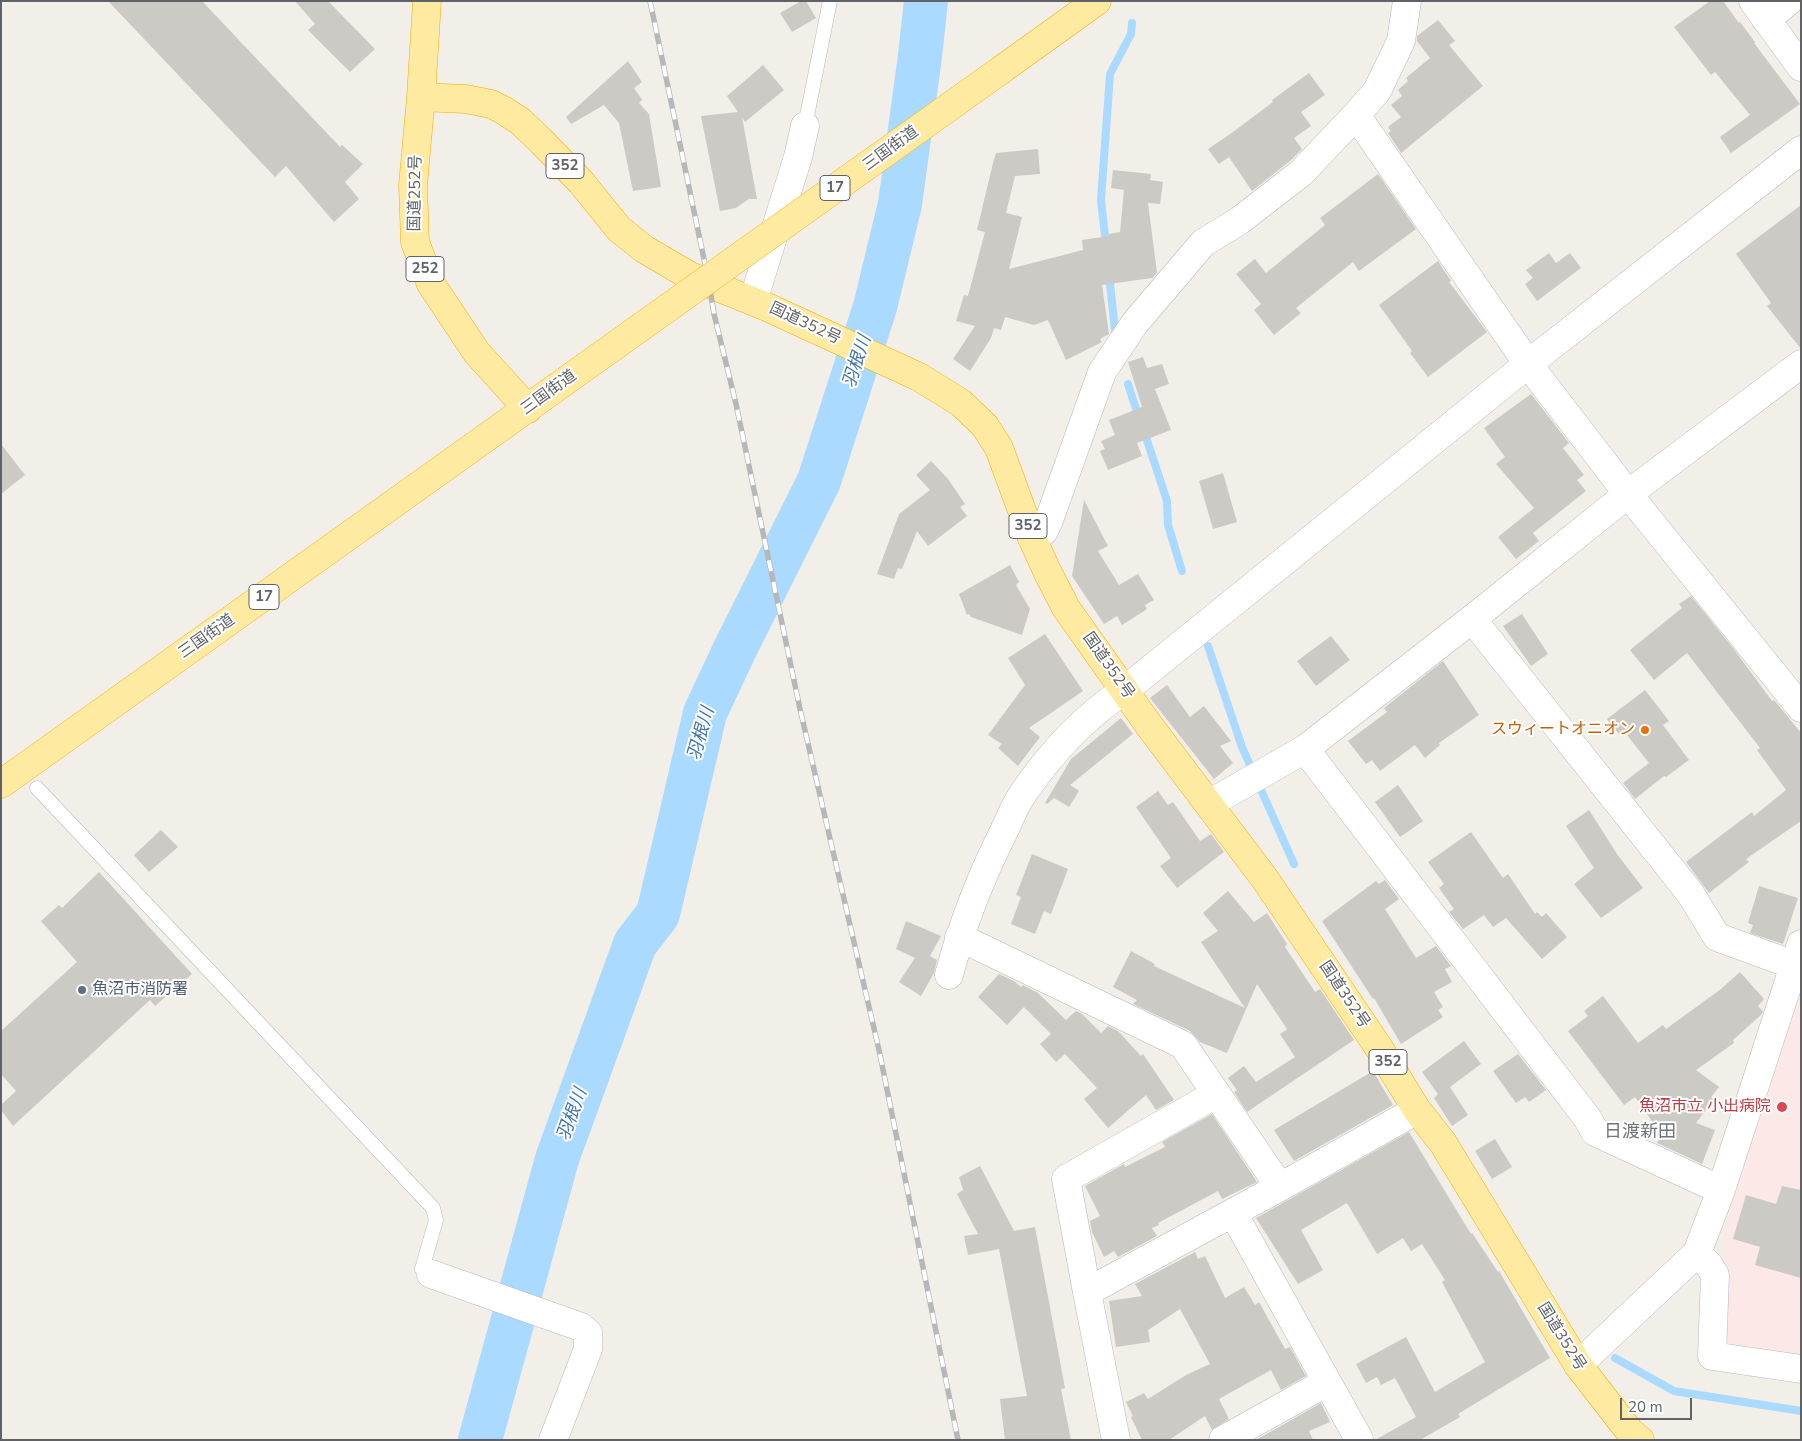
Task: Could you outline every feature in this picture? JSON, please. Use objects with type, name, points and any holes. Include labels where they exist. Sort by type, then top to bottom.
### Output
[{"type":"highway","name":"国道252号","points":[[427,1],[413,185],[415,242],[431,284],[466,337],[494,374],[528,409]]},
{"type":"highway","name":"三国街道","points":[[1,784],[1097,1]]},
{"type":"highway","name":"国道352号","points":[[421,97],[466,99],[491,104],[503,110],[541,141],[581,182],[619,229],[644,249],[690,276],[760,304],[911,373],[939,388],[961,403],[985,426],[999,448],[1032,538],[1066,608],[1148,724],[1265,879],[1379,1048],[1417,1110],[1443,1142],[1578,1366],[1630,1432],[1640,1440]]},
{"type":"street","points":[[1032,538],[1044,531],[1050,520],[1102,372],[1135,323],[1203,243],[1239,221],[1301,172],[1377,91],[1400,41],[1407,1]]},
{"type":"street","points":[[1790,1],[1759,10],[1801,67]]},
{"type":"street","points":[[1356,115],[1528,364],[1628,494],[1801,708]]},
{"type":"street","points":[[760,304],[805,126]]},
{"type":"street","points":[[950,975],[959,937],[979,882],[1021,796],[1070,735],[1107,702],[1125,690],[1528,364],[1801,150]]},
{"type":"street","points":[[1209,804],[1305,749],[1628,494],[1801,364]]},
{"type":"street","points":[[1472,619],[1690,893],[1717,937],[1798,955],[1721,1190],[1697,1253],[1578,1366]]},
{"type":"street","points":[[1305,749],[1588,1119],[1595,1132],[1721,1190]]},
{"type":"street","points":[[959,937],[1183,1045],[1280,1187]]},
{"type":"street","points":[[1116,1440],[1066,1179],[1216,1094]]},
{"type":"street","points":[[1087,1292],[1417,1110]]},
{"type":"street","points":[[1233,1213],[1359,1438]]},
{"type":"street","points":[[1697,1253],[1709,1265],[1715,1275],[1712,1356],[1801,1369]]},
{"type":"street","points":[[431,1274],[582,1327],[588,1333],[588,1349],[553,1440]]},
{"type":"street","points":[[1223,1440],[1327,1382]]},
{"type":"lane","points":[[805,126],[830,1]]},
{"type":"lane","points":[[37,788],[433,1208],[436,1220],[422,1269],[431,1274]]},
{"type":"shaded area","name":"魚沼市立 小出病院","points":[[1801,986],[1801,1361],[1715,1346],[1726,1227]]},
{"type":"building","points":[[108,1],[202,1],[340,147],[342,145],[363,164],[345,182],[359,199],[334,222],[286,166],[275,177]]},
{"type":"building","points":[[295,1],[328,1],[375,49],[350,72],[308,30],[315,24]]},
{"type":"building","points":[[801,1],[806,1],[816,18],[792,32],[780,13]]},
{"type":"building","points":[[1710,1],[1723,1],[1800,104],[1731,153],[1720,137],[1750,115],[1715,72],[1711,75],[1674,27]]},
{"type":"building","points":[[1438,20],[1455,41],[1449,45],[1483,86],[1401,153],[1388,133],[1391,131],[1388,127],[1401,117],[1391,105],[1402,96],[1398,90],[1408,81],[1406,78],[1430,58],[1417,41],[1417,36]]},
{"type":"building","points":[[628,61],[642,82],[634,88],[642,100],[639,103],[649,114],[661,187],[633,191],[619,123],[604,105],[571,124],[566,117]]},
{"type":"building","points":[[763,65],[784,90],[745,122],[742,117],[757,199],[749,199],[736,208],[720,211],[701,116],[738,112],[727,96]]},
{"type":"building","points":[[1309,73],[1325,95],[1301,112],[1311,126],[1294,138],[1302,149],[1252,191],[1229,157],[1219,164],[1208,149],[1273,102],[1272,100]]},
{"type":"building","points":[[1038,149],[1040,174],[1015,176],[1006,213],[1022,217],[1009,269],[1083,250],[1082,240],[1109,236],[1109,234],[1120,232],[1124,190],[1111,188],[1113,170],[1151,174],[1150,180],[1163,182],[1160,204],[1148,203],[1157,273],[1152,278],[1102,285],[1109,334],[1100,339],[1102,342],[1066,360],[1048,320],[1034,325],[1005,317],[1001,330],[994,328],[991,338],[970,371],[953,359],[975,326],[956,321],[964,295],[968,296],[985,232],[977,230],[996,153]]},
{"type":"building","points":[[1378,174],[1416,229],[1359,271],[1353,262],[1296,308],[1301,313],[1274,335],[1254,310],[1261,304],[1236,274],[1255,259],[1266,273],[1325,225],[1320,218]]},
{"type":"building","points":[[1801,205],[1801,349],[1767,306],[1771,303],[1736,254]]},
{"type":"building","points":[[1549,253],[1556,263],[1570,253],[1581,268],[1537,301],[1525,284],[1533,278],[1526,270]]},
{"type":"building","points":[[1438,261],[1451,281],[1449,282],[1487,332],[1428,377],[1379,305]]},
{"type":"building","points":[[1143,357],[1147,368],[1162,364],[1169,384],[1155,389],[1171,430],[1137,443],[1142,456],[1108,470],[1100,451],[1105,449],[1101,441],[1115,435],[1109,420],[1142,407],[1128,362]]},
{"type":"building","points":[[1531,394],[1569,443],[1563,448],[1584,475],[1577,480],[1586,491],[1533,533],[1539,541],[1516,559],[1498,537],[1534,508],[1496,464],[1505,457],[1484,428]]},
{"type":"building","points":[[1,444],[25,475],[1,494]]},
{"type":"building","points":[[931,461],[948,479],[965,504],[960,507],[967,516],[928,546],[917,531],[902,569],[898,568],[894,579],[877,574],[899,514],[930,490],[916,475]]},
{"type":"building","points":[[1223,473],[1237,522],[1213,529],[1199,481]]},
{"type":"building","points":[[1084,500],[1108,546],[1098,551],[1119,585],[1138,574],[1154,600],[1145,605],[1147,609],[1122,625],[1117,616],[1104,624],[1072,576]]},
{"type":"building","points":[[1010,565],[1019,582],[1016,585],[1030,609],[1022,635],[971,617],[969,614],[967,615],[959,594]]},
{"type":"building","points":[[1691,596],[1772,701],[1774,700],[1801,733],[1801,821],[1746,859],[1749,862],[1709,893],[1686,862],[1752,812],[1754,816],[1786,790],[1757,750],[1760,748],[1687,653],[1654,680],[1630,650],[1682,608],[1679,604]]},
{"type":"building","points":[[1522,614],[1548,654],[1531,666],[1503,626]]},
{"type":"building","points":[[1045,634],[1083,691],[1029,728],[1040,737],[1018,766],[998,748],[1002,744],[988,735],[1025,685],[1008,658]]},
{"type":"building","points":[[1331,636],[1350,660],[1316,686],[1297,661]]},
{"type":"building","points":[[1443,661],[1479,715],[1439,743],[1440,745],[1425,758],[1415,745],[1380,771],[1372,760],[1366,764],[1348,741],[1387,712],[1384,708]]},
{"type":"building","points":[[1167,685],[1190,717],[1204,706],[1231,741],[1220,746],[1233,763],[1214,779],[1150,698]]},
{"type":"building","points":[[1645,690],[1669,721],[1663,725],[1689,760],[1666,777],[1664,776],[1635,799],[1623,783],[1649,763],[1623,730],[1619,734],[1607,719]]},
{"type":"building","points":[[1121,718],[1133,734],[1070,785],[1079,791],[1069,807],[1054,798],[1047,804],[1045,803],[1071,759]]},
{"type":"building","points":[[1398,785],[1423,821],[1400,837],[1375,802]]},
{"type":"building","points":[[1158,791],[1168,805],[1173,802],[1200,841],[1211,834],[1224,852],[1177,888],[1160,866],[1171,858],[1136,807]]},
{"type":"building","points":[[1589,810],[1617,854],[1643,888],[1601,918],[1574,884],[1594,868],[1566,826]]},
{"type":"building","points":[[161,830],[178,847],[149,872],[134,855]]},
{"type":"building","points":[[1471,832],[1503,878],[1508,874],[1535,914],[1537,912],[1542,917],[1546,913],[1567,937],[1542,959],[1506,918],[1493,927],[1484,915],[1463,929],[1449,912],[1454,909],[1439,888],[1444,884],[1428,862]]},
{"type":"building","points":[[1032,854],[1068,869],[1051,914],[1044,911],[1035,934],[1011,924],[1021,897],[1016,895]]},
{"type":"building","name":"魚沼市消防署","points":[[99,872],[192,974],[155,1006],[150,1000],[13,1126],[1,1110],[1,1105],[16,1091],[1,1074],[1,1031],[77,962],[41,921],[59,905],[62,908]]},
{"type":"building","points":[[1385,880],[1399,899],[1385,909],[1416,958],[1436,946],[1451,966],[1445,969],[1452,982],[1434,992],[1443,1007],[1438,1010],[1443,1017],[1401,1044],[1374,998],[1322,921],[1376,881],[1379,884]]},
{"type":"building","points":[[1759,886],[1798,898],[1783,944],[1750,933],[1753,925],[1748,923]]},
{"type":"building","points":[[1228,891],[1254,922],[1267,913],[1287,944],[1285,947],[1315,992],[1320,989],[1354,1040],[1247,1112],[1234,1092],[1237,1090],[1228,1078],[1244,1066],[1256,1082],[1295,1057],[1280,1034],[1287,1029],[1257,984],[1227,1053],[1200,1042],[1190,1031],[1133,1004],[1137,1000],[1113,987],[1131,951],[1155,964],[1154,966],[1245,1008],[1201,942],[1218,931],[1203,913]]},
{"type":"building","points":[[906,921],[941,936],[930,956],[937,960],[934,973],[921,996],[899,982],[915,958],[896,949]]},
{"type":"building","points":[[1740,972],[1764,999],[1758,1006],[1763,1011],[1733,1040],[1734,1043],[1696,1070],[1719,1087],[1711,1097],[1714,1099],[1696,1123],[1715,1130],[1702,1164],[1657,1143],[1660,1137],[1654,1134],[1656,1127],[1635,1097],[1624,1105],[1568,1031],[1588,1016],[1584,1011],[1603,996],[1638,1043],[1663,1025],[1666,1029],[1721,989]]},
{"type":"building","points":[[999,974],[1014,981],[1021,987],[1023,985],[1038,993],[1066,1020],[1076,1011],[1082,1014],[1101,1033],[1108,1026],[1118,1031],[1141,1056],[1143,1054],[1174,1100],[1156,1110],[1146,1095],[1108,1128],[1084,1099],[1097,1088],[1065,1054],[1056,1062],[1040,1044],[1051,1034],[1024,1007],[1007,1025],[978,997]]},
{"type":"building","points":[[1464,1041],[1481,1064],[1450,1087],[1468,1115],[1452,1126],[1434,1098],[1438,1094],[1422,1072]]},
{"type":"building","points":[[1518,1054],[1546,1090],[1529,1102],[1525,1097],[1516,1103],[1493,1071]]},
{"type":"building","points":[[1373,1071],[1393,1105],[1294,1161],[1274,1130]]},
{"type":"building","points":[[1212,1114],[1257,1182],[1222,1199],[1218,1191],[1158,1223],[1159,1225],[1152,1228],[1157,1236],[1118,1257],[1114,1251],[1104,1257],[1092,1232],[1090,1221],[1100,1216],[1085,1186],[1124,1164],[1125,1167],[1165,1147],[1162,1142]]},
{"type":"building","points":[[1409,1132],[1471,1234],[1499,1271],[1550,1358],[1458,1414],[1460,1417],[1420,1440],[1375,1440],[1416,1417],[1395,1378],[1381,1385],[1377,1377],[1366,1383],[1356,1364],[1406,1337],[1435,1392],[1485,1362],[1442,1282],[1445,1280],[1422,1244],[1411,1251],[1403,1238],[1377,1254],[1347,1203],[1301,1230],[1323,1270],[1298,1284],[1256,1218]]},
{"type":"building","points":[[1495,1139],[1512,1167],[1492,1179],[1475,1151]]},
{"type":"building","points":[[980,1166],[1014,1231],[1035,1227],[1065,1388],[1061,1389],[1071,1440],[1005,1440],[1000,1399],[1027,1396],[999,1249],[968,1255],[964,1236],[978,1234],[957,1194],[963,1190],[959,1177]]},
{"type":"building","points":[[1782,1186],[1801,1190],[1801,1278],[1755,1265],[1760,1247],[1733,1239],[1746,1195],[1776,1204]]},
{"type":"building","points":[[1195,1252],[1198,1259],[1205,1256],[1225,1298],[1244,1287],[1255,1305],[1259,1302],[1285,1349],[1290,1347],[1306,1376],[1281,1390],[1271,1370],[1219,1399],[1229,1419],[1212,1430],[1205,1416],[1169,1440],[1142,1440],[1126,1402],[1144,1393],[1148,1399],[1186,1375],[1210,1364],[1180,1309],[1148,1330],[1150,1342],[1116,1347],[1109,1301],[1142,1296],[1135,1284]]},
{"type":"building","points":[[1321,1403],[1330,1422],[1309,1431],[1313,1440],[1256,1440]]},
{"type":"waterway","name":"羽根川","points":[[480,1440],[557,1159],[635,944],[658,914],[705,713],[819,481],[875,307],[900,204],[926,1]]},
{"type":"waterway","points":[[1106,245],[1101,200],[1110,74],[1131,34],[1132,23]]},
{"type":"waterway","points":[[1109,274],[1115,331]]},
{"type":"waterway","points":[[1128,384],[1139,418]]},
{"type":"waterway","points":[[1144,431],[1167,501],[1168,525],[1182,571]]},
{"type":"waterway","points":[[1208,646],[1242,747],[1294,864]]},
{"type":"waterway","points":[[1615,1358],[1674,1391],[1801,1411]]},
{"type":"railway","points":[[650,1],[714,314],[736,404],[800,709],[879,1050],[958,1440]]},
{"type":"place","name":"スウィートオニオン","points":[[1645,730]]},
{"type":"place","name":"魚沼市消防署","points":[[82,990]]},
{"type":"place","name":"魚沼市立 小出病院","points":[[1782,1107]]},
{"type":"district","name":"日渡新田","points":[[1640,1133]]}]
